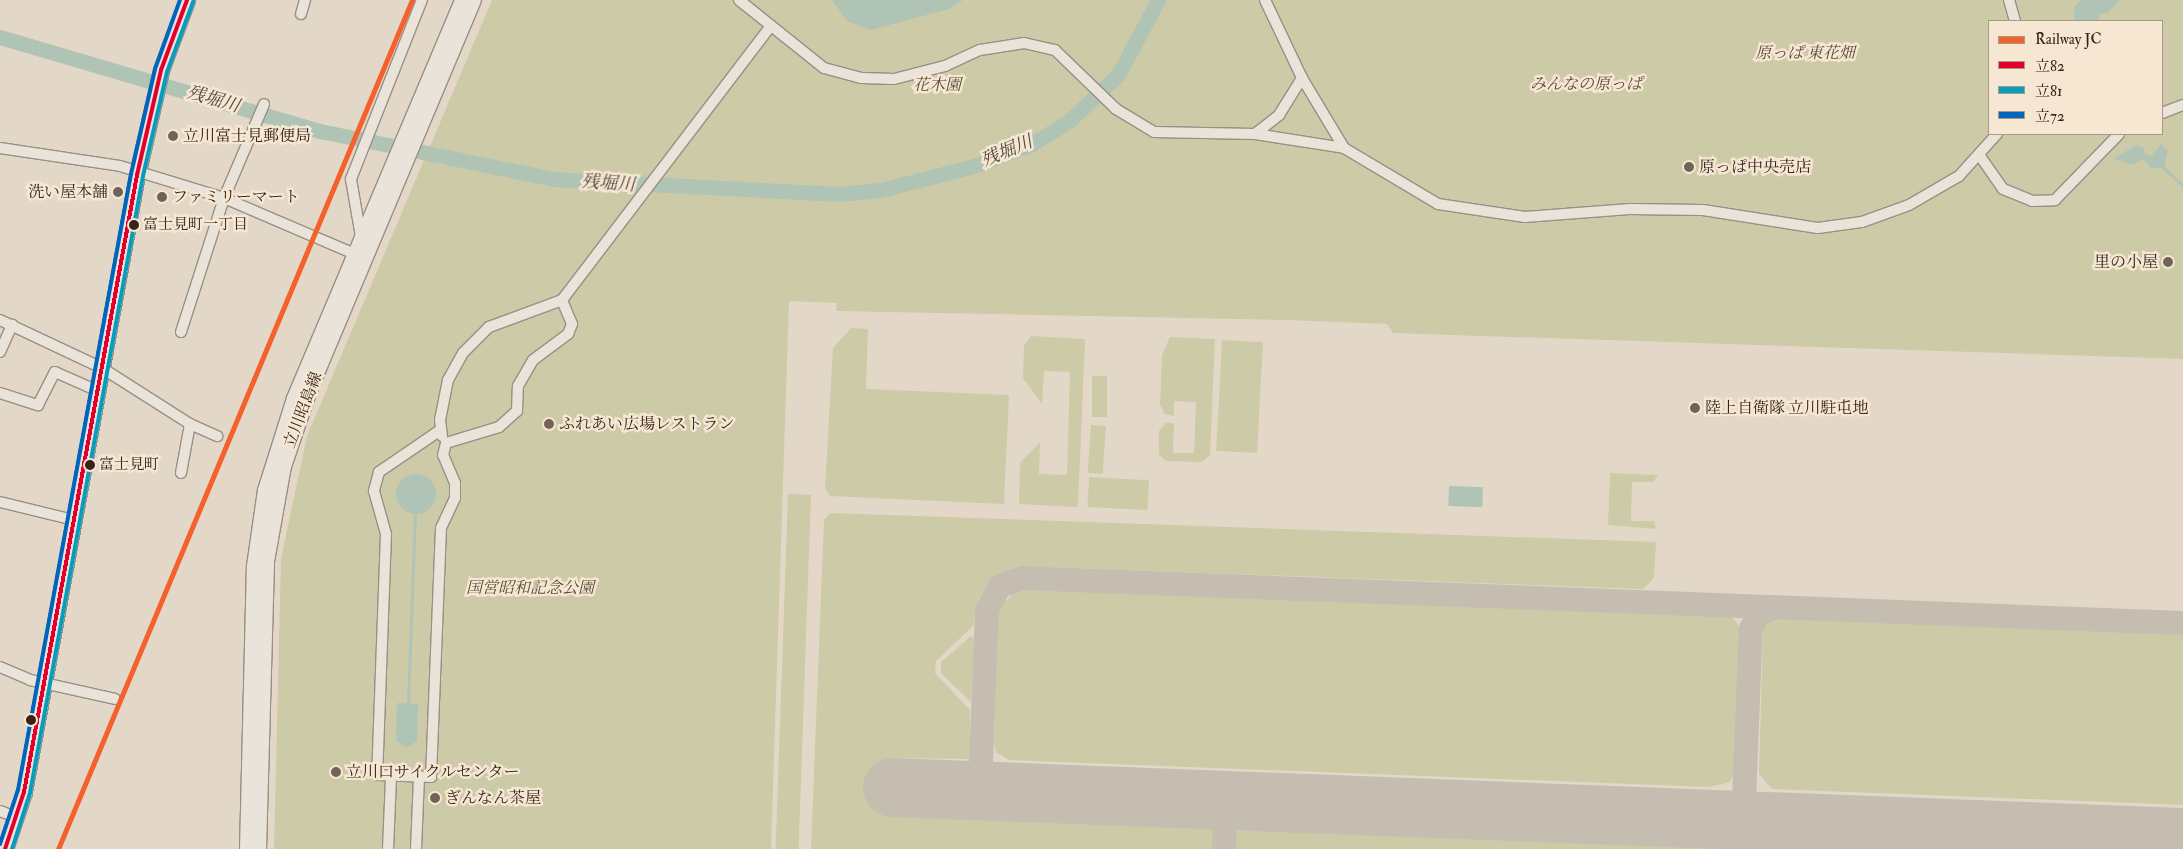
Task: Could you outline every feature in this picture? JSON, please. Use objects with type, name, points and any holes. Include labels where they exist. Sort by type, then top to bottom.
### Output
[{"type":"main road","points":[[5,849],[16,817],[44,683],[137,175],[161,70],[187,0]]},
{"type":"main road","name":"立川昭島線","points":[[413,129],[462,0]]},
{"type":"main road","name":"立川昭島線","points":[[258,849],[265,579],[274,503],[294,429],[360,256],[413,129],[473,0]]},
{"type":"main road","name":"立川昭島線","points":[[247,849],[253,585],[261,508],[280,434],[360,256],[361,238],[396,169]]},
{"type":"street","points":[[301,14],[305,0]]},
{"type":"street","points":[[361,238],[351,178],[422,0]]},
{"type":"street","points":[[739,0],[769,28],[824,68],[862,78],[894,80],[945,66],[980,50],[1024,43],[1055,50],[1114,105],[1154,132],[1255,134],[1344,148],[1438,204],[1525,217],[1630,209],[1702,210],[1818,228],[1862,222],[1928,196],[1959,176],[1980,156],[1996,135]]},
{"type":"street","points":[[1265,0],[1302,78],[1344,148]]},
{"type":"street","points":[[2009,0],[2015,20]]},
{"type":"street","points":[[439,431],[389,463],[379,472],[374,490],[386,534],[377,775],[431,777],[441,528],[455,498],[455,483],[444,455],[446,443],[439,431],[448,380],[463,353],[489,327],[562,300],[597,257],[769,28]]},
{"type":"street","points":[[1255,134],[1279,115],[1302,78]]},
{"type":"street","points":[[181,332],[224,198],[264,104]]},
{"type":"street","points":[[2163,113],[2183,105]]},
{"type":"street","points":[[1980,156],[2003,189],[2032,200],[2055,200],[2118,135]]},
{"type":"street","points":[[0,148],[82,158],[120,166],[137,175],[224,198],[360,256]]},
{"type":"street","points":[[446,443],[499,427],[516,411],[518,386],[533,360],[568,334],[572,324],[562,300]]},
{"type":"street","points":[[0,320],[102,368],[190,424],[217,436]]},
{"type":"street","points":[[0,352],[12,325]]},
{"type":"street","points":[[0,392],[38,405],[55,372],[98,391]]},
{"type":"street","points":[[181,473],[190,424]]},
{"type":"street","points":[[0,502],[74,520]]},
{"type":"street","points":[[0,668],[44,683],[116,699]]},
{"type":"street","points":[[388,849],[391,776]]},
{"type":"street","points":[[416,849],[419,776]]},
{"type":"street","points":[[0,811],[16,817]]},
{"type":"green space","name":"国営昭和記念公園","points":[[492,0],[2183,0],[2183,359],[1393,333],[1387,324],[1288,320],[836,311],[837,303],[789,301],[771,849],[274,849],[281,559],[307,436]]},
{"type":"green space","points":[[851,328],[868,329],[866,389],[1009,395],[1004,504],[830,496],[825,488],[833,348]]},
{"type":"green space","points":[[1031,336],[1085,339],[1078,507],[1019,504],[1020,463],[1040,442],[1039,474],[1067,475],[1070,372],[1044,371],[1042,404],[1023,378],[1024,345]]},
{"type":"green space","points":[[1170,337],[1215,339],[1210,455],[1202,462],[1166,461],[1159,455],[1159,431],[1166,423],[1174,423],[1173,453],[1194,453],[1196,402],[1174,401],[1174,416],[1165,414],[1160,405],[1162,355]]},
{"type":"green space","points":[[1222,340],[1263,342],[1257,453],[1216,451]]},
{"type":"green space","points":[[1092,376],[1107,376],[1107,417],[1092,417]]},
{"type":"green space","points":[[1091,425],[1106,426],[1103,474],[1088,473]]},
{"type":"green space","points":[[1610,473],[1658,475],[1653,482],[1632,482],[1631,521],[1654,521],[1656,529],[1608,525]]},
{"type":"green space","points":[[1089,477],[1149,480],[1147,510],[1087,507]]},
{"type":"green space","points":[[788,494],[811,495],[799,849],[776,849]]},
{"type":"green space","points":[[830,513],[1656,542],[1654,578],[1643,589],[1016,566],[988,583],[978,600],[973,626],[936,661],[935,673],[970,710],[970,759],[893,758],[890,814],[1211,827],[1219,833],[1220,849],[811,849],[824,520]]},
{"type":"green space","points":[[1018,589],[1731,615],[1740,628],[1735,772],[1730,782],[1709,787],[1009,760],[996,752],[994,742],[998,609]]},
{"type":"green space","points":[[1781,617],[2183,632],[2183,805],[1772,789],[1759,774],[1763,632],[1770,619]]},
{"type":"green space","points":[[971,636],[974,639],[971,702],[941,673],[941,662]]},
{"type":"green space","points":[[1247,828],[1727,845],[1734,849],[1231,849],[1234,833]]},
{"type":"shaded area","points":[[832,0],[963,0],[949,9],[871,30],[847,21]]},
{"type":"shaded area","points":[[2081,0],[2120,0],[2107,13],[2100,13],[2099,20],[2074,20],[2075,6]]},
{"type":"shaded area","points":[[2161,144],[2168,151],[2164,168],[2151,168],[2143,159],[2134,165],[2114,159],[2136,145],[2143,147],[2145,154],[2152,155]]},
{"type":"shaded area","points":[[416,474],[430,480],[436,494],[430,508],[416,514],[402,508],[396,494],[402,480]]},
{"type":"shaded area","points":[[1449,486],[1483,487],[1482,507],[1448,506]]},
{"type":"shaded area","points":[[397,703],[418,704],[417,741],[407,748],[396,741]]},
{"type":"waterway","name":"残堀川","points":[[0,37],[320,131],[553,179],[841,194],[881,190],[974,166],[1032,144],[1069,121],[1118,75],[1158,0]]},
{"type":"waterway","points":[[2164,168],[2183,185]]},
{"type":"waterway","points":[[408,703],[415,514]]},
{"type":"taxiway","points":[[980,790],[987,610],[999,587],[1021,578],[2183,623]]},
{"type":"taxiway","points":[[1742,849],[1751,629],[1759,614],[1775,607]]},
{"type":"taxiway","points":[[1224,849],[1226,800]]},
{"type":"runway","points":[[892,787],[2183,837]]},
{"type":"rail line","name":"JC","points":[[58,849],[412,0]]},
{"type":"transit line","name":"立72","points":[[0,844],[18,790],[131,174],[155,69],[180,0]]},
{"type":"transit line","name":"立82","points":[[5,849],[24,792],[137,175],[161,70],[187,0]]},
{"type":"transit line","name":"立81","points":[[12,849],[30,793],[143,176],[167,72],[193,2]]},
{"type":"place","name":"立川富士見郵便局","points":[[173,136]]},
{"type":"place","name":"原っぱ中央売店","points":[[1689,167]]},
{"type":"place","name":"洗い屋本舗","points":[[118,192]]},
{"type":"place","name":"ファミリーマート","points":[[162,197]]},
{"type":"place","name":"富士見町一丁目","points":[[134,225]]},
{"type":"place","name":"里の小屋","points":[[2168,262]]},
{"type":"place","name":"陸上自衛隊 立川駐屯地","points":[[1695,408]]},
{"type":"place","name":"ふれあい広場レストラン","points":[[549,424]]},
{"type":"place","name":"富士見町","points":[[90,465]]},
{"type":"place","name":"立川口サイクルセンター","points":[[336,772]]},
{"type":"place","name":"ぎんなん茶屋","points":[[435,798]]},
{"type":"park label","name":"原っぱ 東花畑","points":[[1805,53]]},
{"type":"park label","name":"みんなの原っぱ","points":[[1586,84]]},
{"type":"park label","name":"花木園","points":[[937,85]]}]
